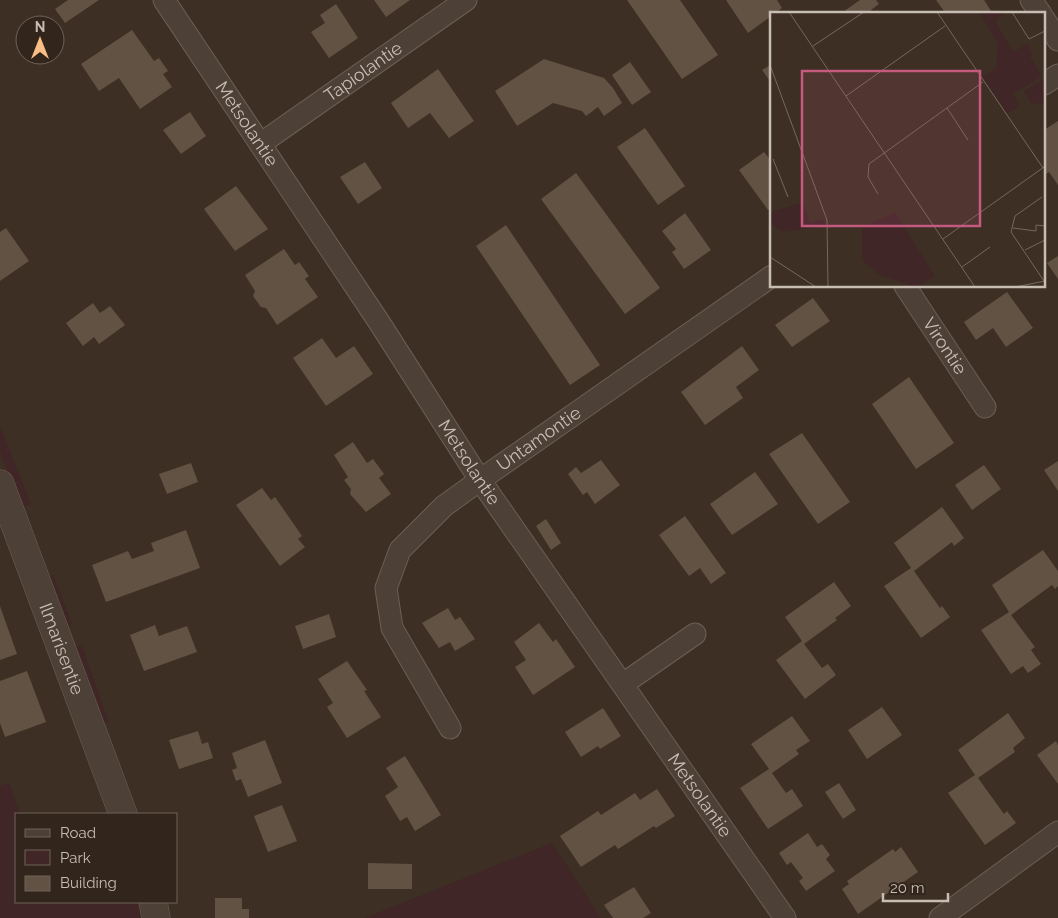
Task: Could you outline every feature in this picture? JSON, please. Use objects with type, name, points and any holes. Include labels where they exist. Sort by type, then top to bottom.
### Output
[{"type":"street","name":"Metsolantie","points":[[164,0],[379,322],[480,480],[785,918]]},
{"type":"street","name":"Tapiolantie","points":[[260,144],[466,0]]},
{"type":"street","points":[[1031,0],[1039,12]]},
{"type":"street","points":[[1046,22],[1058,40]]},
{"type":"street","points":[[1046,83],[1058,75]]},
{"type":"street","name":"Untamontie","points":[[450,728],[392,628],[386,588],[400,550],[444,506],[770,277]]},
{"type":"street","name":"Virontie","points":[[906,288],[984,407]]},
{"type":"street","name":"Ilmarisentie","points":[[0,484],[123,813]]},
{"type":"street","points":[[623,684],[695,634]]},
{"type":"street","points":[[940,918],[1058,832]]},
{"type":"street","points":[[153,903],[156,918]]},
{"type":"green space","points":[[0,426],[31,504],[20,508],[0,451]]},
{"type":"green space","points":[[53,574],[72,624],[66,627],[48,579]]},
{"type":"green space","points":[[82,645],[109,723],[99,725],[74,647]]},
{"type":"green space","points":[[9,783],[20,813],[15,813],[15,903],[137,903],[143,918],[0,918],[0,786]]},
{"type":"green space","points":[[552,843],[601,918],[365,918]]},
{"type":"building","points":[[68,0],[99,0],[65,23],[65,15],[59,15],[55,9]]},
{"type":"building","points":[[374,0],[410,0],[386,17]]},
{"type":"building","points":[[627,0],[680,0],[718,55],[682,79]]},
{"type":"building","points":[[726,0],[777,0],[782,8],[777,12],[770,12],[770,17],[748,33]]},
{"type":"building","points":[[860,0],[876,0],[879,4],[871,10],[872,12],[843,12]]},
{"type":"building","points":[[936,0],[984,0],[992,12],[945,12]]},
{"type":"building","points":[[336,4],[358,38],[329,58],[311,32],[325,23],[320,15]]},
{"type":"building","points":[[132,30],[154,61],[159,58],[168,71],[163,74],[172,87],[140,109],[119,78],[99,91],[81,64]]},
{"type":"building","points":[[544,59],[604,78],[622,103],[604,116],[598,107],[586,116],[582,111],[553,103],[517,126],[495,91]]},
{"type":"building","points":[[630,62],[651,92],[632,105],[612,75]]},
{"type":"building","points":[[770,65],[770,81],[762,70]]},
{"type":"building","points":[[438,69],[474,121],[449,138],[430,113],[408,128],[391,103]]},
{"type":"building","points":[[190,112],[206,136],[181,154],[163,130]]},
{"type":"building","points":[[1058,121],[1058,185],[1049,172],[1046,174],[1046,129]]},
{"type":"building","points":[[645,128],[685,186],[658,205],[617,147]]},
{"type":"building","points":[[764,152],[770,160],[770,208],[768,210],[739,170]]},
{"type":"building","points":[[365,162],[382,188],[358,204],[340,177]]},
{"type":"building","points":[[576,173],[660,288],[625,314],[541,199]]},
{"type":"building","points":[[236,186],[268,229],[235,251],[204,209]]},
{"type":"building","points":[[685,213],[711,250],[684,269],[672,252],[676,249],[662,231]]},
{"type":"building","points":[[506,225],[600,365],[570,385],[476,246]]},
{"type":"building","points":[[6,228],[29,261],[0,281],[0,232]]},
{"type":"building","points":[[284,249],[295,265],[299,262],[309,276],[305,279],[318,297],[277,325],[266,308],[261,307],[253,296],[255,291],[245,275]]},
{"type":"building","points":[[1058,256],[1058,279],[1047,263]]},
{"type":"building","points":[[1007,292],[1033,328],[1006,347],[993,328],[976,340],[964,322]]},
{"type":"building","points":[[813,298],[830,321],[792,347],[775,325]]},
{"type":"building","points":[[93,303],[100,313],[110,306],[125,325],[99,344],[94,337],[83,346],[66,323]]},
{"type":"building","points":[[322,338],[336,358],[354,346],[373,374],[326,406],[293,358]]},
{"type":"building","points":[[742,346],[759,370],[736,387],[743,398],[705,425],[681,392]]},
{"type":"building","points":[[909,377],[954,443],[916,469],[872,404]]},
{"type":"building","points":[[802,433],[850,502],[818,524],[769,454]]},
{"type":"building","points":[[353,442],[367,463],[373,459],[384,474],[379,478],[391,494],[366,512],[350,494],[351,489],[344,480],[348,477],[334,455]]},
{"type":"building","points":[[601,460],[620,485],[595,504],[587,492],[583,495],[568,474],[576,467],[581,473]]},
{"type":"building","points":[[1058,461],[1058,491],[1044,470]]},
{"type":"building","points":[[191,463],[198,482],[167,494],[159,474]]},
{"type":"building","points":[[984,465],[1001,489],[972,510],[955,485]]},
{"type":"building","points":[[755,472],[778,504],[732,535],[710,504]]},
{"type":"building","points":[[262,488],[271,500],[275,497],[302,536],[298,539],[305,547],[280,566],[236,505]]},
{"type":"building","points":[[942,507],[964,538],[954,546],[952,542],[914,571],[940,608],[942,606],[950,617],[921,638],[884,586],[911,568],[894,543]]},
{"type":"building","points":[[685,516],[726,573],[711,584],[700,568],[689,576],[659,535]]},
{"type":"building","points":[[546,519],[561,543],[551,550],[536,526]]},
{"type":"building","points":[[186,530],[200,568],[106,602],[92,565],[128,551],[132,559],[154,551],[151,543]]},
{"type":"building","points":[[1043,550],[1058,571],[1058,586],[1055,589],[1052,585],[1011,615],[1035,647],[1031,650],[1041,664],[1028,673],[1023,666],[1011,674],[981,630],[1009,612],[992,585]]},
{"type":"building","points":[[834,582],[851,606],[835,618],[837,620],[804,644],[822,668],[828,664],[836,675],[805,699],[776,660],[802,641],[785,617]]},
{"type":"building","points":[[0,606],[17,654],[0,660]]},
{"type":"building","points":[[448,608],[455,620],[460,617],[475,639],[455,651],[450,642],[439,648],[422,623]]},
{"type":"building","points":[[329,614],[336,637],[303,649],[295,626]]},
{"type":"building","points":[[539,623],[553,642],[556,639],[575,667],[533,695],[515,667],[526,660],[514,642]]},
{"type":"building","points":[[155,625],[159,636],[187,626],[197,652],[144,671],[130,635]]},
{"type":"building","points":[[347,661],[367,690],[364,691],[381,717],[347,738],[327,707],[333,703],[318,679]]},
{"type":"building","points":[[27,671],[46,722],[5,737],[0,723],[0,681]]},
{"type":"building","points":[[882,707],[902,735],[867,759],[848,730]]},
{"type":"building","points":[[603,708],[621,736],[600,749],[598,746],[581,757],[565,732]]},
{"type":"building","points":[[1008,713],[1025,738],[1013,748],[1015,752],[978,778],[1004,814],[1007,811],[1016,823],[985,845],[948,793],[975,775],[958,750]]},
{"type":"building","points":[[792,716],[810,741],[796,750],[799,754],[772,773],[786,793],[792,789],[803,806],[768,829],[740,788],[769,769],[751,744]]},
{"type":"building","points":[[198,731],[202,744],[208,742],[213,758],[179,769],[169,740]]},
{"type":"building","points":[[265,740],[282,783],[248,797],[241,779],[236,781],[232,770],[237,768],[232,753]]},
{"type":"building","points":[[1056,741],[1058,745],[1058,784],[1037,755]]},
{"type":"building","points":[[405,756],[441,815],[415,831],[407,817],[400,821],[385,796],[398,787],[386,768]]},
{"type":"building","points":[[839,783],[856,810],[843,819],[825,792]]},
{"type":"building","points":[[657,789],[675,816],[656,828],[654,826],[618,849],[615,845],[581,867],[560,836],[598,811],[601,815],[635,793],[640,800]]},
{"type":"building","points":[[282,805],[297,841],[268,852],[254,816]]},
{"type":"building","points":[[808,833],[817,847],[822,844],[830,855],[826,859],[835,871],[806,891],[799,881],[803,878],[791,862],[787,865],[779,853]]},
{"type":"building","points":[[901,847],[918,872],[858,914],[842,889],[849,884],[847,881],[893,849],[895,852]]},
{"type":"building","points":[[368,863],[412,864],[412,889],[368,889]]},
{"type":"building","points":[[634,887],[651,913],[643,918],[613,918],[604,905]]},
{"type":"building","points":[[215,898],[242,898],[242,909],[249,909],[249,918],[215,918]]}]
